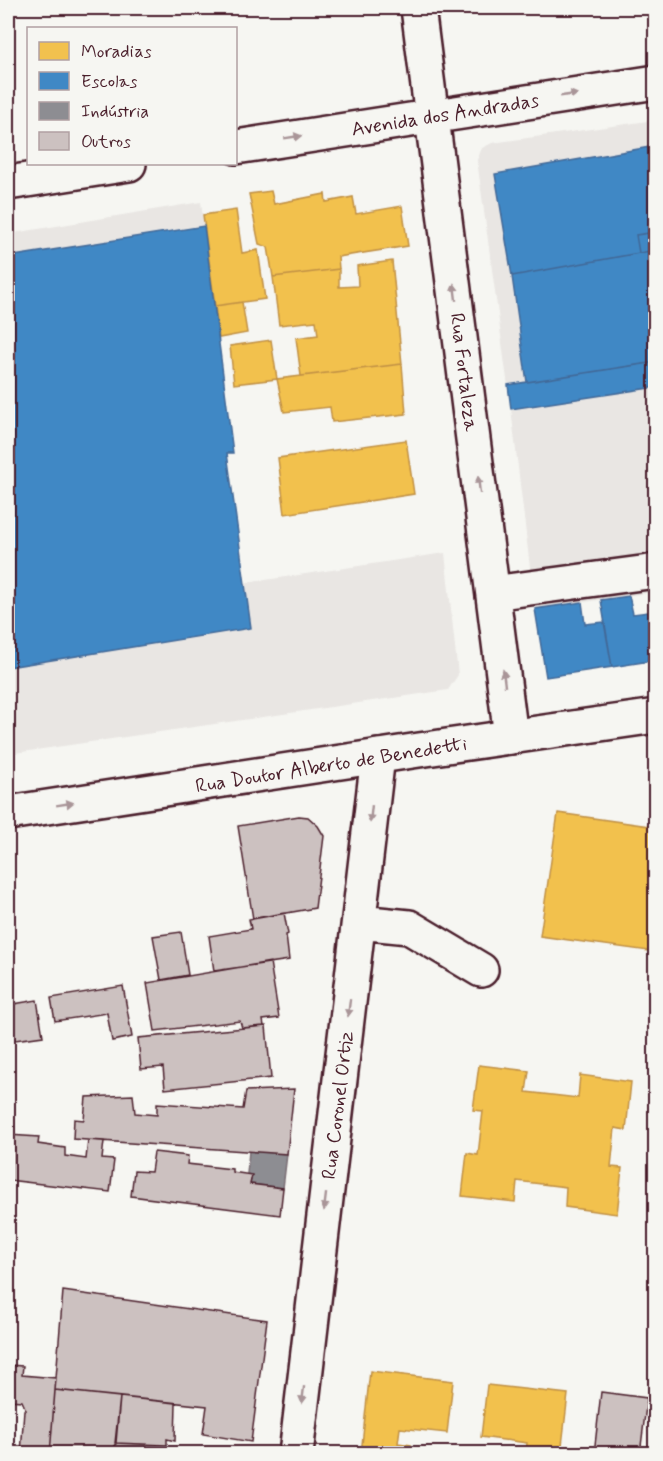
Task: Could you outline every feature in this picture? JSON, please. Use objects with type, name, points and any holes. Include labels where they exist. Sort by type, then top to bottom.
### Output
[{"type":"street","name":"Rua Fortaleza","points":[[418,8],[511,736]]},
{"type":"street","name":"Avenida dos Andradas","points":[[237,147],[656,82]]},
{"type":"street","points":[[8,183],[123,165]]},
{"type":"street","points":[[493,593],[656,571]]},
{"type":"street","name":"Rua Doutor Alberto de Benedetti","points":[[8,813],[656,716]]},
{"type":"street","name":"Rua Coronel Ortiz","points":[[296,1454],[378,756]]},
{"type":"street","points":[[359,922],[409,927],[481,970]]},
{"type":"shaded area","points":[[655,120],[655,592],[535,609],[511,409],[477,160],[482,148],[492,143]]},
{"type":"shaded area","points":[[201,202],[233,453],[227,454],[245,583],[445,553],[458,675],[448,690],[8,754],[8,234]]},
{"type":"building: Moradias","points":[[271,191],[274,204],[325,194],[326,202],[353,197],[356,214],[402,206],[408,246],[338,257],[339,269],[273,277],[268,247],[259,244],[249,194]]},
{"type":"building: Moradias","points":[[236,210],[242,253],[258,250],[265,299],[215,306],[203,215]]},
{"type":"building: Moradias","points":[[392,261],[402,364],[301,376],[296,338],[318,335],[316,321],[279,325],[273,277],[339,269],[339,287],[358,286],[357,266]]},
{"type":"building: Moradias","points":[[242,302],[247,333],[219,338],[215,306]]},
{"type":"building: Moradias","points":[[271,340],[277,379],[234,384],[230,346]]},
{"type":"building: Moradias","points":[[402,364],[406,414],[332,422],[330,407],[284,412],[277,379]]},
{"type":"building: Moradias","points":[[406,440],[414,494],[285,514],[278,458]]},
{"type":"building: Moradias","points":[[558,813],[656,827],[656,952],[540,936]]},
{"type":"building: Moradias","points":[[479,1065],[529,1071],[526,1092],[578,1098],[580,1075],[631,1082],[626,1130],[615,1128],[611,1167],[622,1168],[617,1214],[565,1207],[566,1187],[517,1181],[515,1202],[462,1196],[467,1153],[478,1155],[483,1111],[473,1110]]},
{"type":"building: Moradias","points":[[370,1371],[453,1381],[447,1433],[400,1428],[398,1443],[411,1445],[410,1454],[361,1454]]},
{"type":"building: Moradias","points":[[487,1385],[568,1394],[561,1454],[526,1454],[527,1443],[481,1437]]},
{"type":"building: Escolas","points":[[656,146],[656,232],[636,235],[639,253],[512,276],[495,174]]},
{"type":"building: Escolas","points":[[204,226],[233,453],[227,453],[251,628],[8,667],[8,257]]},
{"type":"building: Escolas","points":[[656,232],[656,250],[639,253],[636,235]]},
{"type":"building: Escolas","points":[[656,250],[656,362],[527,382],[512,276]]},
{"type":"building: Escolas","points":[[656,362],[656,387],[511,409],[508,385]]},
{"type":"building: Escolas","points":[[629,596],[633,614],[656,611],[656,660],[612,667],[601,600]]},
{"type":"building: Escolas","points":[[582,602],[585,624],[604,622],[612,667],[546,677],[535,609]]},
{"type":"building: Indústria","points":[[249,1151],[287,1154],[283,1188],[250,1184],[252,1175],[247,1174]]},
{"type":"building: Outros","points":[[299,816],[308,817],[318,826],[324,836],[315,908],[253,919],[238,826]]},
{"type":"building: Outros","points":[[284,913],[289,960],[214,971],[209,936],[251,929],[249,919]]},
{"type":"building: Outros","points":[[181,932],[188,975],[161,980],[153,936]]},
{"type":"building: Outros","points":[[270,962],[279,1018],[263,1020],[264,1026],[242,1028],[240,1021],[155,1031],[147,983]]},
{"type":"building: Outros","points":[[123,986],[132,1037],[112,1041],[107,1013],[55,1021],[51,998]]},
{"type":"building: Outros","points":[[37,1000],[43,1036],[8,1041],[8,1005]]},
{"type":"building: Outros","points":[[266,1026],[271,1078],[165,1089],[163,1067],[141,1069],[138,1038]]},
{"type":"building: Outros","points":[[294,1089],[287,1154],[73,1139],[74,1119],[84,1120],[86,1097],[133,1095],[135,1113],[157,1115],[157,1103],[243,1109],[246,1091]]},
{"type":"building: Outros","points":[[8,1135],[39,1137],[38,1144],[65,1148],[65,1156],[86,1159],[88,1140],[104,1141],[102,1159],[114,1160],[110,1192],[8,1180]]},
{"type":"building: Outros","points":[[154,1152],[188,1156],[187,1164],[232,1169],[232,1172],[252,1175],[250,1184],[283,1188],[280,1215],[131,1196],[134,1171],[151,1172]]},
{"type":"building: Outros","points":[[63,1291],[267,1320],[251,1442],[203,1434],[207,1406],[55,1390]]},
{"type":"building: Outros","points":[[8,1365],[23,1366],[22,1375],[56,1378],[50,1454],[21,1454],[24,1410],[26,1410],[22,1401],[8,1400]]},
{"type":"building: Outros","points":[[55,1390],[120,1397],[115,1454],[50,1454]]},
{"type":"building: Outros","points":[[601,1392],[647,1398],[640,1454],[594,1454]]},
{"type":"building: Outros","points":[[120,1397],[176,1403],[175,1441],[167,1439],[167,1445],[115,1443]]},
{"type":"building: Outros","points":[[115,1443],[157,1445],[157,1454],[115,1454]]}]
